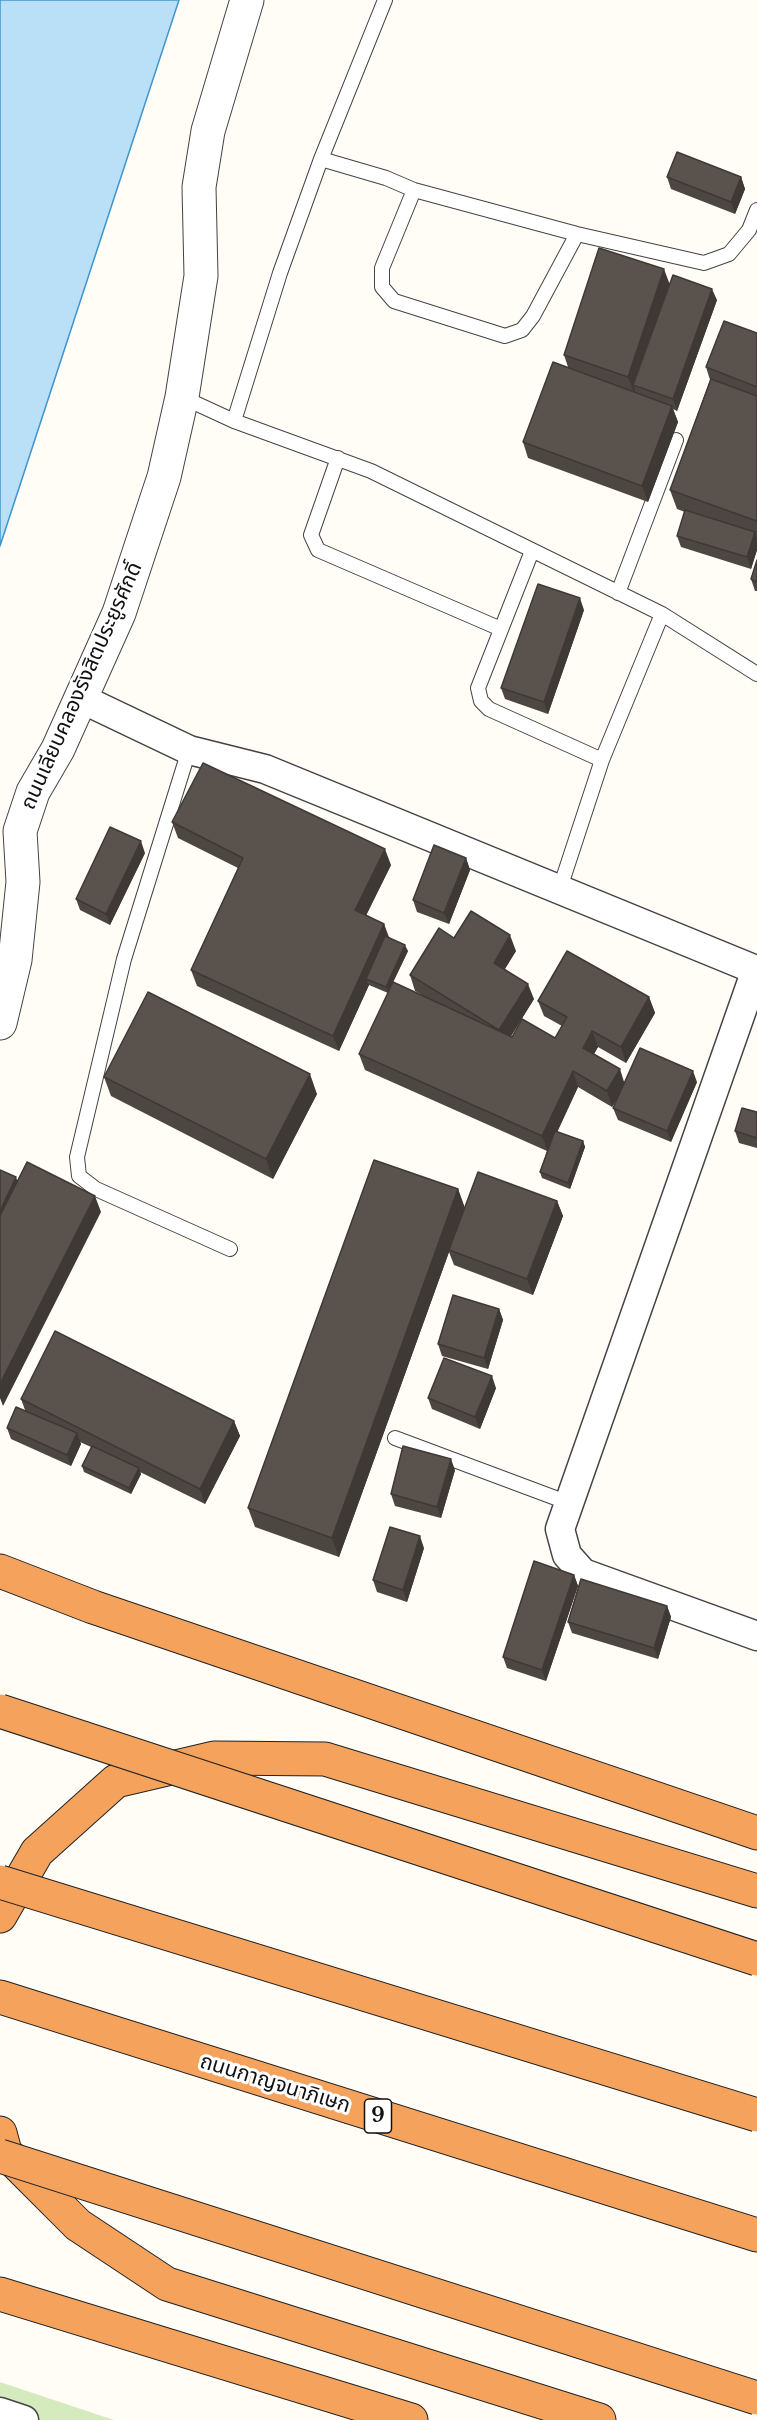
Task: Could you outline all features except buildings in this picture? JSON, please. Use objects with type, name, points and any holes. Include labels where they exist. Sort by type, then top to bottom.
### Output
[{"type":"highway","points":[[0,1571],[93,1607],[757,1833]]},
{"type":"highway","points":[[0,1711],[757,1959]]},
{"type":"highway","points":[[0,1916],[37,1852],[116,1781],[214,1758],[324,1759],[757,1891]]},
{"type":"highway","points":[[0,1882],[757,2115]]},
{"type":"highway","name":"ถนนกาญจนาภิเษก","points":[[0,1997],[757,2235]]},
{"type":"highway","points":[[0,2133],[5,2152],[78,2225],[167,2284],[599,2420]]},
{"type":"highway","points":[[0,2156],[757,2398]]},
{"type":"highway","points":[[0,2294],[411,2420]]},
{"type":"street","name":"ถนนเลียบคลองรังสิตประยูรศักดิ์","points":[[0,1023],[15,960],[23,882],[20,831],[33,792],[58,748],[119,613],[164,477],[182,397],[201,276],[200,187],[208,131],[247,0]]},
{"type":"street","points":[[80,698],[189,750],[265,769],[558,891],[756,969],[560,1529],[567,1554],[583,1573],[757,1636]]},
{"type":"street","points":[[0,2412],[24,2420]]},
{"type":"lane","points":[[234,421],[280,273],[321,159],[385,0]]},
{"type":"lane","points":[[321,159],[386,178],[414,190],[577,234],[704,263],[729,254],[750,230],[757,210]]},
{"type":"lane","points":[[414,190],[382,268],[382,287],[394,300],[505,336],[522,330],[533,316],[577,234]]},
{"type":"lane","points":[[182,397],[234,421],[371,471],[662,614],[757,674]]},
{"type":"lane","points":[[618,593],[676,440]]},
{"type":"lane","points":[[338,458],[311,535],[318,550],[501,629]]},
{"type":"lane","points":[[532,551],[478,688],[481,701],[489,709],[602,760]]},
{"type":"lane","points":[[558,891],[602,760],[662,614]]},
{"type":"lane","points":[[189,750],[124,959],[77,1157],[79,1176],[96,1189],[230,1249]]},
{"type":"lane","points":[[395,1438],[569,1503]]},
{"type":"green space","points":[[0,2382],[114,2420],[0,2420]]},
{"type":"water","points":[[0,0],[179,0],[0,546]]}]
